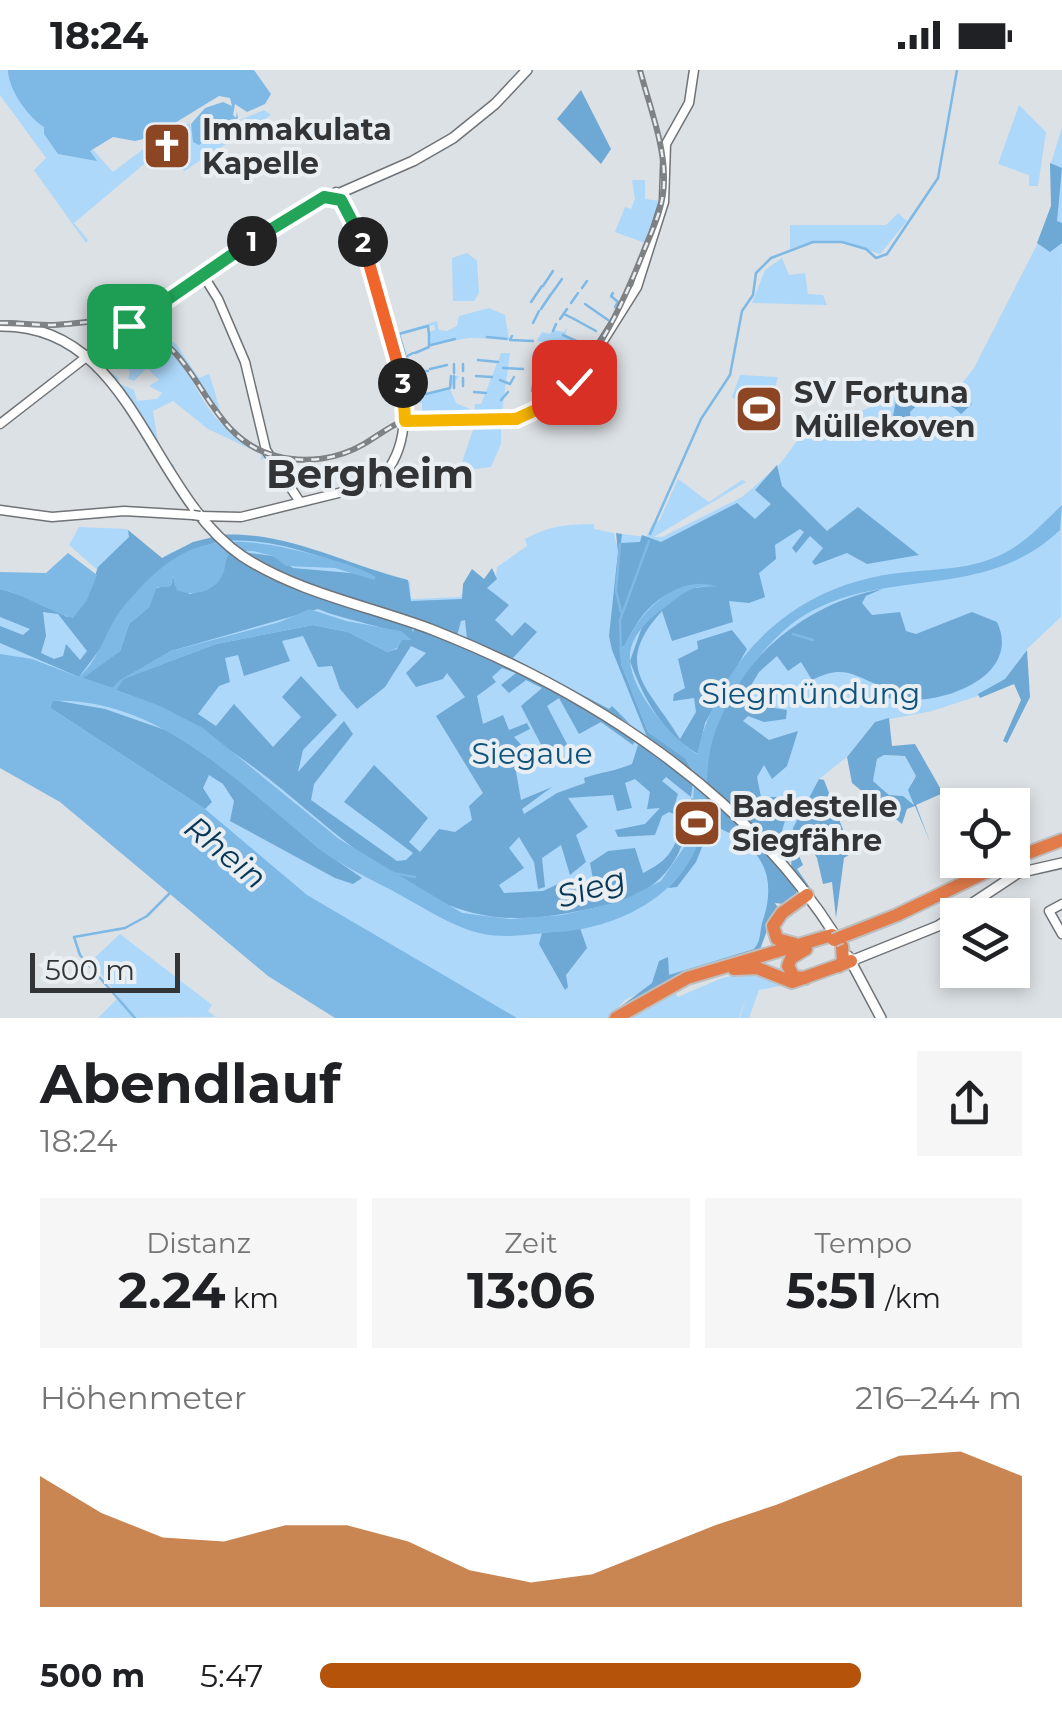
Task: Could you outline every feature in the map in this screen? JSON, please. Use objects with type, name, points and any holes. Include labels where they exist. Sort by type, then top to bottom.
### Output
[{"type":"highway","points":[[1030,851],[1062,838]]},
{"type":"highway","points":[[804,896],[775,921],[774,936],[792,945],[847,953],[914,903],[965,878]]},
{"type":"highway","points":[[722,971],[754,968],[786,981],[808,978],[897,916],[972,878]]},
{"type":"highway","points":[[746,960],[762,952],[771,921],[804,896]]},
{"type":"highway","points":[[622,1017],[679,981],[810,945]]},
{"type":"highway","points":[[622,1017],[676,988],[810,945]]},
{"type":"highway","points":[[808,978],[794,977],[788,966],[795,954],[810,945]]},
{"type":"main road","points":[[75,365],[81,354],[96,350],[292,214],[437,148],[507,92],[527,70]]},
{"type":"main road","points":[[0,326],[42,329],[95,366],[126,397],[176,486],[217,536],[242,556],[284,578],[412,622],[547,682],[632,733],[708,792],[781,863],[847,953],[881,1018]]},
{"type":"main road","points":[[95,366],[96,350]]},
{"type":"main road","points":[[847,953],[938,926],[1018,872],[1062,863]]},
{"type":"street","points":[[405,421],[514,420],[538,409],[571,385],[633,297],[664,202],[666,144],[690,101],[694,70]]},
{"type":"street","points":[[0,510],[52,517],[143,513],[241,517],[373,485],[398,453],[405,421],[401,373],[367,250],[339,194]]},
{"type":"street","points":[[203,274],[246,362],[266,450],[300,502]]},
{"type":"street","points":[[0,424],[75,365]]},
{"type":"street","points":[[1062,904],[1049,910],[1062,934]]},
{"type":"green space","points":[[0,70],[169,70],[81,136],[113,172],[154,141],[189,123],[198,145],[264,110],[271,115],[184,171],[168,144],[74,223],[88,240],[86,243],[34,170],[46,158],[0,95]]},
{"type":"green space","points":[[1019,105],[1046,132],[1038,186],[1029,186],[1029,175],[998,164]]},
{"type":"green space","name":"Siegaue","points":[[1062,127],[1061,617],[1028,648],[1005,679],[978,696],[932,711],[875,722],[847,757],[819,779],[789,848],[790,868],[782,858],[777,866],[761,947],[668,978],[625,1000],[609,1018],[436,1018],[0,714],[0,589],[20,596],[102,574],[69,545],[79,527],[127,529],[162,559],[214,538],[269,538],[406,579],[410,582],[411,599],[461,597],[469,575],[483,584],[496,578],[497,567],[527,546],[525,539],[544,530],[594,524],[594,529],[614,533],[616,543],[621,542],[622,534],[646,537],[653,523],[659,521],[678,479],[709,502],[742,480],[746,482],[654,537],[662,537],[742,497],[780,464],[797,441],[830,423],[921,387],[960,386],[974,368],[1046,227],[1053,199],[1050,167]]},
{"type":"green space","points":[[632,180],[645,180],[645,199],[660,201],[645,243],[615,232],[625,207],[631,209],[635,199]]},
{"type":"green space","points":[[898,213],[907,221],[880,254],[826,242],[790,249],[790,225],[886,225]]},
{"type":"green space","points":[[467,253],[477,261],[479,293],[474,301],[453,301],[452,258]]},
{"type":"green space","points":[[782,258],[789,275],[805,273],[808,294],[823,295],[827,305],[752,303],[765,270]]},
{"type":"green space","points":[[489,308],[505,315],[509,339],[469,338],[430,345],[429,332],[435,330],[434,325],[391,335],[437,321],[439,330],[447,331],[457,326],[459,316]]},
{"type":"green space","points":[[149,314],[147,322],[155,332],[176,344],[199,378],[209,374],[229,428],[265,451],[244,442],[266,454],[266,458],[261,460],[261,454],[208,429],[173,401],[153,411],[159,449],[168,465],[174,464],[175,474],[171,475],[136,410],[98,364],[119,378],[118,383],[134,390],[137,401],[157,399],[162,393],[149,386],[159,380],[147,368],[134,381],[128,379],[130,372],[120,358],[146,339],[155,348],[164,344],[211,412],[229,429],[178,356],[152,333],[134,325]]},
{"type":"green space","points":[[567,328],[565,336],[592,353],[578,371],[592,357],[573,380],[545,403],[502,418],[408,418],[422,416],[422,403],[417,403],[416,396],[449,388],[451,376],[459,376],[450,389],[456,403],[474,411],[475,404],[481,404],[501,353],[510,353],[502,412],[528,407],[563,378],[560,370],[566,374],[579,357],[565,349],[566,345],[537,341],[542,332],[564,332]]},
{"type":"green space","name":"SV Fortuna Müllekoven","points":[[740,375],[778,377],[765,421],[732,397]]},
{"type":"green space","points":[[475,424],[501,424],[501,444],[491,467],[459,471]]},
{"type":"green space","points":[[884,755],[905,756],[916,776],[911,783],[915,805],[903,796],[889,795],[873,781],[877,759]]},
{"type":"green space","points":[[120,934],[212,1005],[208,1011],[216,1017],[98,1018],[119,997],[91,961]]},
{"type":"green space","points":[[746,973],[784,985],[759,990],[749,1018],[740,1018],[746,997],[739,1018],[630,1018],[674,991],[678,997],[722,978]]},
{"type":"shaded area","points":[[581,90],[611,149],[601,164],[557,119]]},
{"type":"shaded area","points":[[1050,163],[1062,168],[1057,221],[1062,223],[1062,243],[1050,252],[1037,243],[1051,206]]},
{"type":"shaded area","points":[[925,387],[956,388],[972,404],[961,414],[949,404],[923,402],[910,412],[911,424],[923,430],[920,434],[897,432],[892,422],[896,400]]},
{"type":"shaded area","points":[[777,465],[782,486],[827,531],[858,507],[919,555],[867,564],[847,553],[815,565],[812,562],[823,548],[810,536],[796,553],[792,548],[804,532],[800,529],[775,545],[776,559],[759,573],[765,597],[749,603],[729,601],[733,622],[672,641],[662,611],[647,630],[637,662],[647,690],[680,739],[696,712],[694,698],[673,701],[674,694],[685,688],[678,659],[698,649],[697,641],[732,630],[747,649],[705,723],[698,754],[674,736],[656,714],[630,661],[643,624],[687,589],[711,586],[678,589],[651,606],[632,632],[621,664],[648,732],[685,758],[695,774],[647,737],[612,650],[609,636],[618,552],[616,533],[622,534],[621,543],[640,542],[642,535],[661,542],[737,503],[755,519],[771,504],[755,490]]},
{"type":"shaded area","points":[[128,530],[162,558],[193,542],[213,537],[218,542],[191,550],[159,571],[79,677],[0,643],[0,626],[23,635],[30,629],[0,617],[0,589],[67,617],[88,596],[98,567],[129,537]],"holes":[[[43,612],[58,614],[87,651],[80,660],[66,644],[63,656],[54,659],[41,653],[46,636]]]},
{"type":"shaded area","points":[[219,535],[291,543],[408,580],[411,601],[462,599],[463,584],[472,569],[484,579],[492,568],[497,579],[487,588],[509,605],[495,620],[512,636],[525,622],[537,632],[513,658],[609,709],[612,706],[629,723],[467,639],[465,620],[461,621],[457,636],[288,575],[242,552],[273,556],[293,568],[373,575],[300,551],[263,542],[225,541]]},
{"type":"shaded area","points":[[230,552],[245,562],[411,626],[413,632],[415,627],[513,666],[620,728],[634,742],[633,745],[601,722],[579,734],[559,698],[547,706],[567,744],[548,758],[521,706],[542,688],[526,680],[509,693],[501,685],[516,673],[502,668],[492,677],[496,682],[477,696],[483,724],[503,715],[509,730],[527,723],[530,729],[514,737],[526,750],[514,760],[521,800],[552,787],[522,809],[524,814],[557,793],[585,783],[584,778],[632,764],[638,745],[649,748],[693,783],[691,797],[666,777],[662,781],[678,794],[674,807],[689,813],[675,860],[642,892],[611,904],[539,917],[476,913],[440,901],[371,861],[248,763],[201,731],[116,690],[117,685],[112,688],[82,678],[120,651],[129,624],[149,607],[156,588],[171,585],[173,576],[176,587],[190,594],[200,591],[212,583]],"holes":[[[318,609],[411,640],[401,640],[397,649],[387,652],[348,632],[313,625],[216,644],[125,678],[171,651]],[[303,636],[318,667],[332,666],[340,689],[357,709],[385,687],[411,646],[426,653],[406,673],[416,687],[443,679],[447,673],[465,697],[436,716],[483,793],[469,806],[472,820],[455,832],[439,829],[420,852],[409,842],[428,818],[374,765],[344,802],[413,853],[406,860],[397,861],[311,800],[314,784],[353,734],[344,721],[298,772],[303,750],[337,715],[301,676],[282,697],[301,717],[273,747],[234,704],[216,726],[198,714],[219,686],[230,682],[225,658],[238,655],[244,676],[290,661],[282,641]],[[635,779],[650,792],[647,809],[660,808],[645,824],[615,830],[618,837],[655,835],[662,816],[669,812],[679,816],[673,828],[679,833],[676,841],[661,862],[643,873],[635,848],[608,851],[590,863],[593,879],[575,890],[569,879],[543,891],[504,893],[499,885],[524,868],[509,848],[519,837],[534,862],[538,889],[545,887],[542,858],[561,845],[570,875],[586,862],[576,835],[588,827],[568,798],[613,795],[617,811],[632,808],[625,783]]]},
{"type":"shaded area","points":[[882,589],[866,596],[862,603],[872,615],[900,612],[906,631],[916,634],[972,612],[997,622],[1002,644],[996,662],[983,677],[963,689],[917,700],[877,694],[878,685],[846,673],[812,680],[801,662],[788,671],[777,656],[759,672],[749,689],[753,705],[787,710],[786,719],[764,722],[748,716],[743,721],[769,740],[798,731],[787,766],[772,779],[764,765],[757,777],[761,797],[782,797],[790,803],[776,852],[706,785],[710,749],[721,715],[737,684],[786,632],[848,598]]},
{"type":"shaded area","points":[[1027,650],[1030,697],[1007,743],[1003,741],[1021,700],[1014,684],[980,698],[978,694],[1005,679]]},
{"type":"shaded area","points":[[53,700],[105,709],[171,732],[234,775],[317,847],[362,878],[353,884],[335,878],[230,821],[234,801],[223,784],[209,775],[203,788],[212,802],[205,809],[50,708]]},
{"type":"shaded area","points":[[889,718],[892,746],[915,744],[940,788],[940,794],[916,805],[930,842],[915,806],[907,809],[902,824],[852,783],[847,757],[875,722]],"holes":[[[884,755],[905,756],[916,776],[908,790],[914,805],[903,796],[889,795],[873,781],[877,759]]]},
{"type":"shaded area","points":[[819,779],[824,780],[852,853],[844,858],[836,918],[832,882],[823,884],[817,858],[803,836],[793,842],[803,865],[797,869],[817,898],[791,869],[793,828]]},
{"type":"shaded area","points":[[705,793],[773,856],[794,884],[797,895],[784,904],[775,903],[780,911],[759,952],[692,972],[620,1007],[652,983],[659,961],[668,957],[669,975],[754,949],[758,942],[767,903],[766,873],[761,861],[741,840],[711,825],[696,862],[677,887],[668,888],[685,867],[696,844]]},
{"type":"shaded area","points":[[580,928],[587,948],[566,975],[565,990],[539,944],[542,933]]},
{"type":"water","points":[[8,70],[254,70],[271,94],[265,104],[247,112],[235,104],[233,115],[236,118],[237,112],[238,118],[199,145],[193,142],[191,124],[205,108],[223,102],[232,106],[230,98],[219,96],[152,137],[135,141],[113,137],[90,151],[97,161],[58,154],[44,134],[44,127],[26,111],[16,95]]},
{"type":"water","name":"Rhein","points":[[1062,505],[1060,530],[1029,554],[960,577],[853,595],[820,607],[788,627],[743,678],[719,723],[709,759],[704,821],[686,867],[652,901],[631,913],[583,929],[502,936],[452,923],[327,854],[228,773],[163,729],[128,713],[92,704],[53,701],[50,707],[55,711],[205,809],[307,895],[517,1018],[335,1018],[268,976],[60,802],[0,768],[0,654],[32,659],[79,677],[93,661],[124,606],[163,567],[181,555],[220,542],[295,550],[347,564],[376,577],[374,580],[335,568],[286,566],[273,556],[253,551],[230,552],[219,581],[202,592],[177,590],[173,576],[170,587],[157,587],[149,607],[129,624],[120,651],[83,678],[112,688],[120,680],[171,651],[280,622],[309,609],[346,621],[401,631],[412,640],[402,640],[397,648],[387,652],[348,632],[313,625],[216,644],[124,679],[116,690],[158,705],[203,728],[339,839],[462,913],[511,919],[562,915],[619,902],[661,881],[687,843],[691,828],[695,773],[685,758],[648,732],[621,664],[619,646],[624,646],[650,608],[688,585],[718,587],[691,590],[669,604],[642,628],[630,651],[632,672],[645,699],[665,726],[697,754],[723,687],[766,633],[793,612],[823,594],[855,582],[967,566],[996,557],[1024,540]]},
{"type":"water","points":[[68,553],[97,575],[87,600],[73,618],[0,589],[0,572],[46,573]]},
{"type":"waterway","points":[[650,534],[701,419],[730,375],[742,311],[753,295],[756,273],[771,258],[813,242],[842,242],[866,249],[876,258],[887,254],[938,178],[957,70]]},
{"type":"waterway","points":[[543,286],[553,271]]},
{"type":"waterway","points":[[552,293],[562,279]]},
{"type":"waterway","points":[[582,288],[587,281]]},
{"type":"waterway","points":[[531,302],[542,286]]},
{"type":"waterway","points":[[571,303],[578,293]]},
{"type":"waterway","points":[[613,293],[611,296],[618,302],[615,307]]},
{"type":"waterway","points":[[541,309],[551,294]]},
{"type":"waterway","points":[[585,304],[608,320]]},
{"type":"waterway","points":[[560,319],[567,309]]},
{"type":"waterway","points":[[533,323],[539,311]]},
{"type":"waterway","points":[[564,314],[574,319]]},
{"type":"waterway","points":[[574,319],[596,331]]},
{"type":"waterway","points":[[553,331],[556,324]]},
{"type":"waterway","points":[[405,354],[399,334],[428,326],[429,334]]},
{"type":"waterway","points":[[415,353],[429,347],[429,335]]},
{"type":"waterway","points":[[563,335],[585,345]]},
{"type":"waterway","points":[[512,336],[510,340],[533,341]]},
{"type":"waterway","points":[[487,337],[507,339]]},
{"type":"waterway","points":[[431,345],[455,339]]},
{"type":"waterway","points":[[542,354],[548,342],[555,345]]},
{"type":"waterway","points":[[558,357],[564,349]]},
{"type":"waterway","points":[[400,360],[413,353]]},
{"type":"waterway","points":[[571,367],[579,357],[573,353]]},
{"type":"waterway","points":[[554,355],[562,360]]},
{"type":"waterway","points":[[478,360],[498,362]]},
{"type":"waterway","points":[[454,364],[454,373]]},
{"type":"waterway","points":[[463,364],[463,371]]},
{"type":"waterway","points":[[430,369],[447,365]]},
{"type":"waterway","points":[[503,368],[523,369]]},
{"type":"waterway","points":[[537,368],[547,376]]},
{"type":"waterway","points":[[421,379],[422,371],[428,371]]},
{"type":"waterway","points":[[415,391],[412,377],[421,373]]},
{"type":"waterway","points":[[426,394],[450,388],[451,376]]},
{"type":"waterway","points":[[454,376],[454,388]]},
{"type":"waterway","points":[[476,376],[492,377]]},
{"type":"waterway","points":[[500,380],[510,384],[514,377]]},
{"type":"waterway","points":[[463,378],[463,386]]},
{"type":"waterway","points":[[538,401],[556,384],[548,378]]},
{"type":"waterway","points":[[532,391],[534,379]]},
{"type":"waterway","points":[[474,392],[486,393]]},
{"type":"waterway","points":[[501,400],[508,392]]},
{"type":"waterway","points":[[621,648],[620,620],[649,541]]},
{"type":"waterway","points":[[620,544],[616,591],[621,612]]},
{"type":"waterway","points":[[793,634],[813,640]]},
{"type":"waterway","points":[[393,873],[415,877]]},
{"type":"waterway","points":[[135,1018],[80,955],[74,937],[125,928],[147,916],[169,894]]},
{"type":"ferry route","points":[[691,800],[704,802]]},
{"type":"railway","points":[[0,323],[53,325],[105,321],[136,326],[176,354],[233,431],[252,446],[287,458],[322,459],[343,453],[411,419],[496,420],[524,414],[566,386],[598,346],[612,323],[657,218],[664,167],[640,70]]},
{"type":"place","name":"Immakulata Kapelle","points":[[167,146]]},
{"type":"place","name":"SV Fortuna Müllekoven","points":[[759,409]]},
{"type":"place","name":"Badestelle Siegfähre","points":[[697,823]]},
{"type":"district","name":"Bergheim","points":[[370,473]]},
{"type":"route","points":[[129,326],[292,214],[331,197],[341,200],[369,256],[402,376],[405,421],[514,420],[538,409],[574,382]]},
{"type":"park label","name":"Siegmündung","points":[[811,693]]},
{"type":"water label","name":"Sieg","points":[[591,887]]}]
